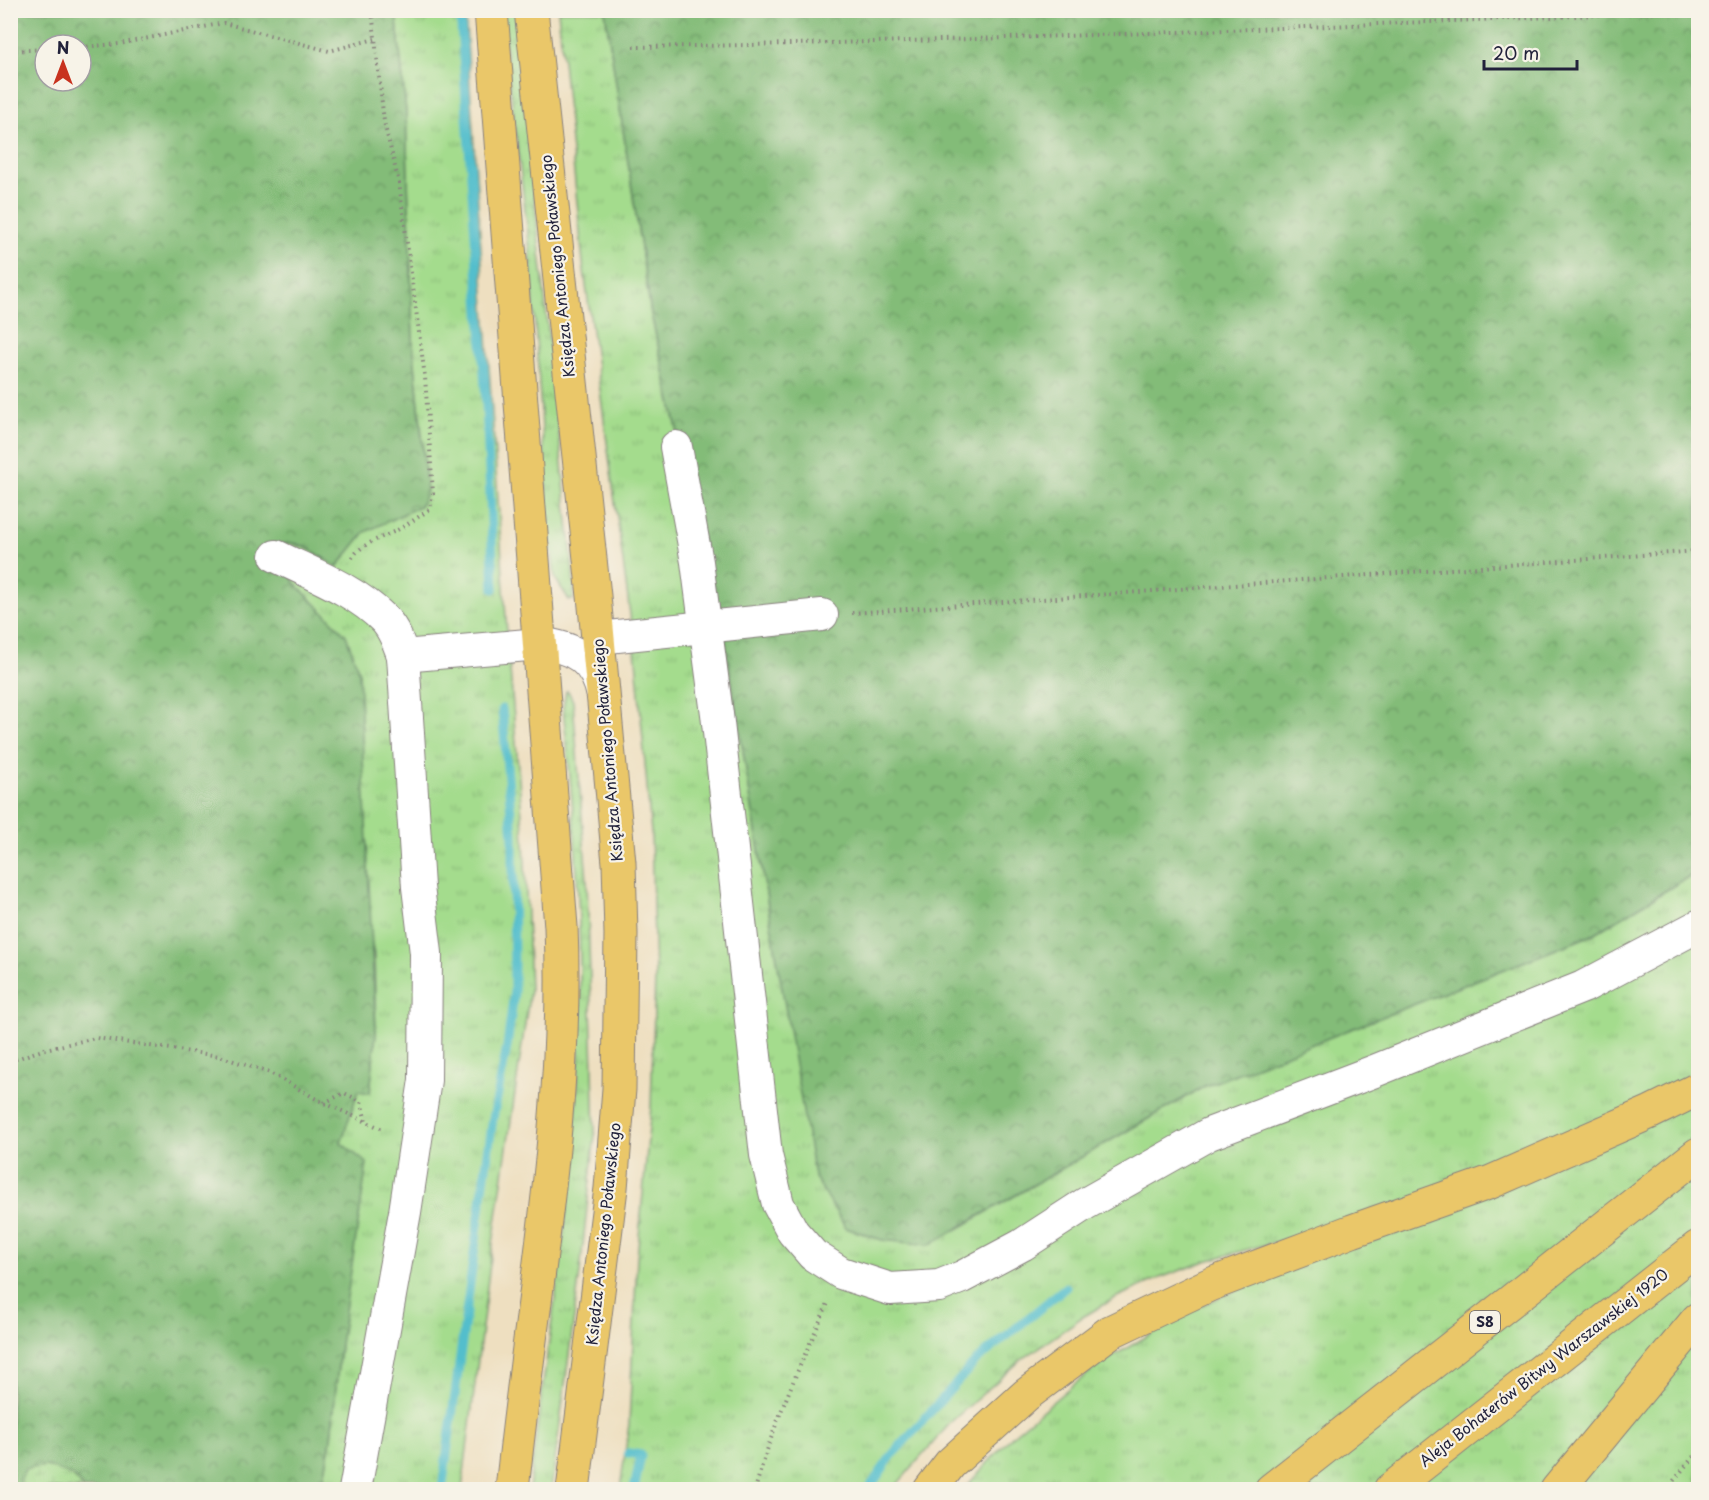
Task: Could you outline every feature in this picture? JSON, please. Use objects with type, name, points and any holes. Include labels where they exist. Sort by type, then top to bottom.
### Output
[{"type":"main road","points":[[491,10],[563,973],[562,1030],[542,1257],[512,1490]]},
{"type":"main road","name":"Księdza Antoniego Poławskiego","points":[[531,10],[598,638],[619,874],[622,992],[619,1089],[603,1256],[573,1490]]},
{"type":"main road","points":[[930,1490],[950,1464],[1026,1395],[1110,1332],[1209,1285],[1491,1182],[1698,1089]]},
{"type":"main road","name":"S8","points":[[1271,1490],[1698,1154]]},
{"type":"main road","name":"Aleja Bohaterów Bitwy Warszawskiej 1920","points":[[1390,1490],[1698,1247]]},
{"type":"main road","points":[[1557,1490],[1698,1319]]},
{"type":"lane","points":[[676,447],[697,562],[706,627],[766,1155],[778,1204],[793,1232],[813,1255],[841,1273],[890,1289],[939,1286],[962,1277],[1022,1245],[1085,1204],[1209,1134],[1583,987],[1698,926]]},
{"type":"lane","points":[[276,556],[359,598],[386,620],[403,656],[418,887],[426,953],[425,1080],[355,1490]]},
{"type":"lane","points":[[598,638],[822,615]]},
{"type":"lane","points":[[403,656],[539,644],[567,648],[589,664],[598,680],[604,704]]},
{"type":"path","points":[[345,591],[350,561],[355,553],[400,529],[430,509],[433,494],[425,377],[399,183],[384,122],[372,10]]},
{"type":"path","points":[[633,47],[1053,38],[1698,10]]},
{"type":"path","points":[[93,45],[119,44],[224,22],[329,51],[375,39]]},
{"type":"path","points":[[10,51],[33,50]]},
{"type":"path","points":[[822,615],[1698,551]]},
{"type":"path","points":[[10,1061],[45,1049],[96,1038],[219,1056],[270,1073],[366,1123],[415,1142]]},
{"type":"path","points":[[324,1103],[344,1093],[361,1101],[366,1123]]},
{"type":"path","points":[[755,1490],[765,1451],[781,1407],[841,1273]]},
{"type":"path","points":[[1666,1490],[1698,1451]]},
{"type":"green space","points":[[10,11],[396,11],[406,112],[413,343],[427,492],[420,506],[365,532],[337,567],[303,546],[288,543],[282,545],[293,581],[346,635],[359,672],[376,1033],[370,1093],[358,1091],[341,1143],[367,1163],[340,1345],[331,1439],[322,1489],[11,1489]]},
{"type":"green space","points":[[396,11],[465,11],[507,633],[524,840],[530,990],[489,1271],[462,1489],[322,1489],[331,1439],[340,1345],[341,1143],[358,1090],[370,1093],[376,1033],[374,954],[293,581],[282,545],[288,543],[302,546],[337,567],[365,532],[420,506],[424,455],[413,343],[406,112]]},
{"type":"green space","points":[[501,11],[515,11],[572,561],[573,600],[569,600],[555,578],[549,530],[530,250]]},
{"type":"green space","points":[[558,11],[605,11],[651,314],[725,640],[771,924],[930,1245],[1205,1086],[1592,935],[1698,871],[1698,1489],[964,1489],[1013,1435],[1069,1388],[1105,1361],[1195,1308],[1485,1184],[1206,1261],[1117,1297],[1081,1318],[1020,1361],[953,1420],[893,1489],[620,1489],[629,1424],[637,1258],[651,1106],[655,978],[651,833],[636,659],[583,263]]},
{"type":"green space","points":[[605,11],[1698,11],[1698,871],[1592,935],[1205,1086],[929,1245],[882,1240],[846,1228],[814,1176],[725,640],[651,314]]},
{"type":"green space","points":[[566,691],[573,701],[587,881],[595,1134],[580,1272],[551,1489],[529,1490],[565,1220],[579,1057],[579,925],[572,795],[563,708]]},
{"type":"green space","points":[[47,1466],[73,1476],[84,1489],[18,1489],[25,1469]]},
{"type":"waterway","points":[[460,10],[486,402],[494,589]]},
{"type":"waterway","points":[[442,1490],[493,1118],[507,1047],[514,992],[513,836],[502,709]]},
{"type":"waterway","points":[[868,1490],[892,1455],[976,1361],[1066,1287]]},
{"type":"waterway","points":[[628,1453],[641,1455],[634,1490]]}]
